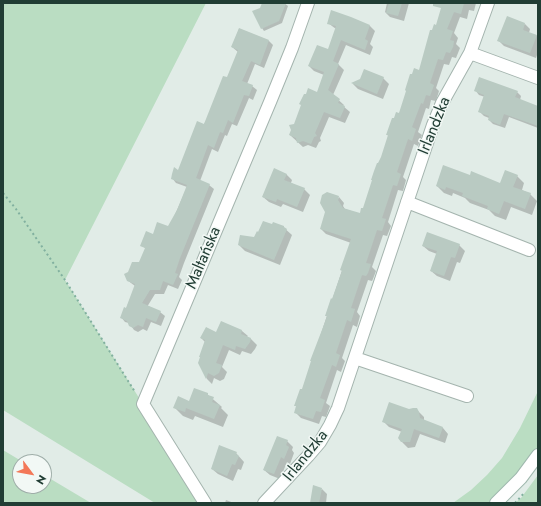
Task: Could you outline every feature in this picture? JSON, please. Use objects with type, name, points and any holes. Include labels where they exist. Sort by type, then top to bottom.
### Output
[{"type":"street","name":"Maltańska","points":[[143,404],[270,102],[308,3]]},
{"type":"street","name":"Irlandzka","points":[[264,503],[320,442],[338,408],[437,114],[470,53],[488,3]]},
{"type":"street","points":[[470,53],[538,78]]},
{"type":"street","points":[[407,202],[529,250]]},
{"type":"street","points":[[355,358],[467,396]]},
{"type":"street","points":[[143,404],[205,503]]},
{"type":"street","points":[[496,503],[521,478],[538,455]]},
{"type":"path","points":[[3,193],[16,209],[65,280],[143,404]]},
{"type":"green space","points":[[3,3],[206,3],[65,280],[205,503],[155,503],[3,410]]},
{"type":"green space","points":[[538,391],[538,455],[496,503],[453,503],[471,490],[502,458],[520,428]]},
{"type":"green space","points":[[3,450],[12,455],[12,494],[52,494],[52,480],[91,503],[3,503]]},
{"type":"green space","points":[[538,475],[538,503],[515,503],[521,498]]},
{"type":"building","points":[[262,3],[286,3],[279,21],[261,29],[252,11],[260,8]]},
{"type":"building","points":[[389,3],[402,3],[398,16],[386,13]]},
{"type":"building","points":[[433,3],[464,3],[461,14],[454,12],[447,29],[453,31],[450,40],[454,41],[453,47],[450,53],[446,52],[443,60],[438,59],[430,83],[434,85],[430,96],[426,95],[423,104],[421,103],[412,127],[416,129],[412,141],[408,139],[397,172],[401,174],[397,186],[393,185],[382,218],[386,219],[382,231],[377,230],[366,263],[371,264],[368,273],[366,276],[362,275],[351,308],[355,309],[351,322],[347,320],[336,353],[340,355],[336,367],[332,365],[320,398],[325,400],[321,412],[316,411],[313,419],[294,413],[296,406],[294,406],[300,389],[302,389],[310,361],[325,322],[327,316],[325,316],[342,271],[340,270],[351,239],[320,229],[325,212],[320,203],[322,195],[327,192],[339,196],[338,200],[343,208],[360,213],[361,208],[363,208],[374,171],[381,157],[392,118],[394,118],[396,112],[399,113],[410,74],[412,74],[414,68],[419,70],[430,30],[432,30],[434,24],[436,25],[441,8],[433,6]]},
{"type":"building","points":[[331,10],[370,25],[365,39],[368,41],[365,50],[341,40],[333,61],[339,64],[328,90],[340,99],[338,103],[345,106],[344,109],[340,118],[324,112],[315,133],[317,136],[314,137],[311,144],[303,141],[297,143],[296,138],[289,135],[291,130],[289,125],[294,124],[301,105],[299,104],[308,88],[317,92],[324,72],[308,66],[317,45],[328,49],[336,26],[327,24]]},
{"type":"building","points":[[507,16],[525,23],[523,30],[537,35],[530,53],[497,41]]},
{"type":"building","points":[[239,28],[269,40],[260,65],[251,61],[242,81],[253,85],[249,96],[244,95],[233,123],[228,120],[223,133],[220,132],[214,148],[208,145],[196,178],[210,184],[180,258],[175,273],[178,274],[173,285],[163,281],[160,290],[150,290],[142,303],[161,311],[156,322],[146,318],[143,327],[138,325],[133,328],[129,326],[127,321],[120,318],[124,307],[126,308],[135,284],[127,281],[124,274],[128,272],[132,262],[139,262],[145,248],[140,246],[146,231],[153,234],[157,222],[168,226],[177,210],[187,185],[171,179],[174,167],[178,170],[197,121],[204,124],[223,76],[227,77],[238,50],[231,47]]},
{"type":"building","points":[[364,69],[384,77],[377,94],[351,83],[360,79]]},
{"type":"building","points":[[479,77],[518,91],[515,97],[538,106],[538,126],[504,114],[500,125],[488,120],[489,116],[478,112],[484,95],[474,91]]},
{"type":"building","points":[[443,165],[470,175],[471,171],[500,183],[505,170],[518,175],[513,187],[531,193],[525,209],[504,201],[499,214],[487,209],[488,206],[462,196],[463,193],[446,187],[445,190],[436,186]]},
{"type":"building","points":[[274,168],[287,174],[284,180],[305,188],[297,207],[277,199],[276,202],[262,197]]},
{"type":"building","points":[[263,221],[272,224],[273,222],[284,226],[287,229],[274,260],[238,245],[240,235],[254,237]]},
{"type":"building","points":[[427,232],[460,244],[455,258],[451,257],[444,276],[430,271],[437,251],[422,246]]},
{"type":"building","points":[[221,321],[242,330],[241,334],[251,338],[250,342],[245,349],[236,346],[235,350],[223,345],[216,363],[222,365],[219,373],[214,376],[208,373],[206,379],[198,363],[205,340],[200,338],[206,327],[216,332]]},
{"type":"building","points":[[194,388],[208,393],[208,395],[214,397],[212,402],[220,405],[214,419],[186,408],[185,412],[173,408],[178,396],[189,401]]},
{"type":"building","points":[[389,402],[409,409],[417,408],[420,418],[443,427],[439,438],[414,429],[410,442],[401,442],[398,438],[402,429],[382,422]]},
{"type":"building","points":[[277,436],[288,440],[286,445],[289,447],[284,459],[281,457],[274,474],[263,470]]},
{"type":"building","points":[[219,445],[237,452],[236,454],[239,456],[235,465],[232,464],[227,476],[211,469]]},
{"type":"building","points":[[313,485],[322,488],[319,503],[310,503]]}]
